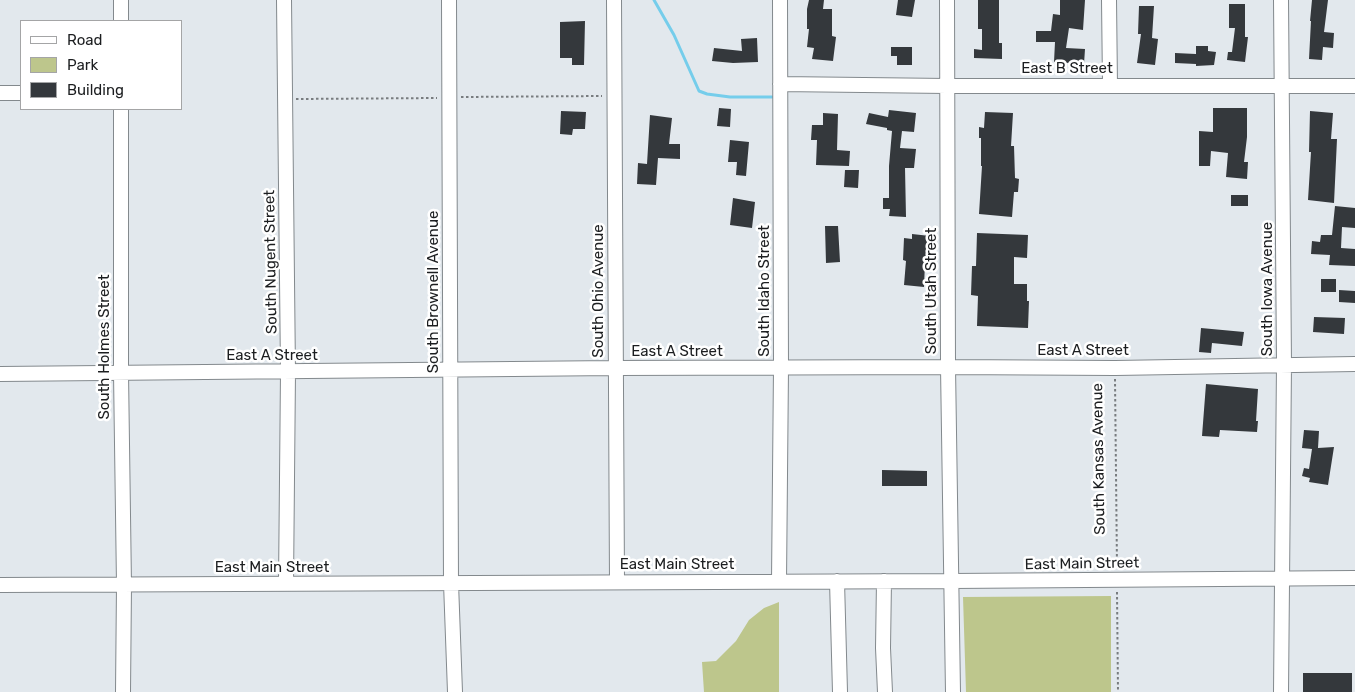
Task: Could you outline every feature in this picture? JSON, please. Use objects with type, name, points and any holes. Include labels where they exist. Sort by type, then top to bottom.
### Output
[{"type":"street","points":[[120,0],[121,20]]},
{"type":"street","name":"South Nugent Street","points":[[284,0],[288,372],[286,584]]},
{"type":"street","name":"South Brownell Avenue","points":[[449,0],[451,583],[455,692]]},
{"type":"street","name":"South Ohio Avenue","points":[[614,0],[617,582]]},
{"type":"street","name":"South Idaho Street","points":[[780,0],[780,581]]},
{"type":"street","name":"South Utah Street","points":[[947,0],[948,367],[953,692]]},
{"type":"street","points":[[1109,0],[1110,85]]},
{"type":"street","name":"South Iowa Avenue","points":[[1281,0],[1284,364],[1281,692]]},
{"type":"street","name":"East B Street","points":[[780,84],[1355,86]]},
{"type":"street","points":[[0,93],[20,93]]},
{"type":"street","name":"South Holmes Street","points":[[121,110],[123,692]]},
{"type":"street","name":"East A Street","points":[[0,374],[615,368],[1115,368],[1355,364]]},
{"type":"street","name":"East Main Street","points":[[0,585],[1355,578]]},
{"type":"street","points":[[837,581],[840,692]]},
{"type":"street","points":[[884,581],[883,648],[885,692]]},
{"type":"path","name":"South Kansas Avenue","points":[[1115,368],[1118,692]]},
{"type":"green space","points":[[1111,596],[1111,692],[966,692],[963,597]]},
{"type":"green space","points":[[779,602],[779,692],[704,692],[702,662],[716,661],[736,641],[749,620],[764,608]]},
{"type":"building","points":[[809,0],[824,0],[823,9],[832,9],[832,36],[836,37],[833,61],[812,59],[814,48],[807,47],[809,29],[807,29],[807,9]]},
{"type":"building","points":[[898,0],[915,0],[912,17],[896,15]]},
{"type":"building","points":[[978,0],[999,0],[999,43],[1002,43],[1002,59],[974,58],[974,49],[982,50],[982,29],[978,29]]},
{"type":"building","points":[[1060,0],[1085,0],[1083,30],[1069,28],[1066,48],[1085,49],[1084,64],[1054,62],[1055,42],[1036,42],[1036,31],[1051,31],[1053,14],[1060,15]]},
{"type":"building","points":[[1312,0],[1328,0],[1324,32],[1334,33],[1333,48],[1323,47],[1322,60],[1309,59]]},
{"type":"building","points":[[1229,4],[1245,4],[1245,37],[1248,37],[1245,62],[1227,60],[1228,52],[1232,52],[1235,28],[1229,28]]},
{"type":"building","points":[[1139,6],[1154,6],[1152,38],[1158,39],[1155,65],[1137,63],[1141,34],[1138,34]]},
{"type":"building","points":[[585,21],[584,65],[572,65],[572,58],[560,58],[560,22]]},
{"type":"building","points":[[757,38],[758,62],[733,63],[712,61],[714,48],[742,51],[741,39]]},
{"type":"building","points":[[1196,46],[1208,46],[1208,51],[1216,52],[1214,65],[1196,66],[1196,64],[1175,63],[1175,53],[1196,54]]},
{"type":"building","points":[[891,47],[912,47],[912,65],[897,65],[897,56],[891,56]]},
{"type":"building","points":[[719,108],[731,109],[730,127],[717,126]]},
{"type":"building","points":[[1213,108],[1247,108],[1247,137],[1244,162],[1248,162],[1247,179],[1226,177],[1228,153],[1211,151],[1210,166],[1199,166],[1199,131],[1213,132]]},
{"type":"building","points":[[889,110],[916,113],[914,132],[902,131],[900,148],[916,149],[914,168],[905,168],[906,217],[889,216],[890,209],[883,209],[883,198],[889,198],[892,131],[887,130],[887,128],[866,124],[869,113],[888,117]]},
{"type":"building","points":[[561,111],[586,112],[585,129],[573,129],[572,135],[560,134]]},
{"type":"building","points":[[1310,111],[1333,113],[1331,139],[1337,139],[1334,203],[1308,200],[1311,152],[1309,152]]},
{"type":"building","points":[[985,112],[1013,113],[1011,146],[1014,146],[1015,178],[1019,179],[1018,192],[1014,192],[1012,217],[979,214],[982,166],[979,127],[984,128]]},
{"type":"building","points":[[823,113],[838,114],[837,150],[850,151],[849,166],[816,165],[817,140],[811,140],[812,125],[823,125]]},
{"type":"building","points":[[650,115],[672,118],[669,144],[680,144],[680,159],[658,158],[656,185],[637,184],[638,163],[647,164]]},
{"type":"building","points":[[730,140],[749,142],[746,176],[736,175],[737,162],[728,162]]},
{"type":"building","points":[[845,170],[859,170],[858,188],[844,187]]},
{"type":"building","points":[[1231,195],[1248,195],[1248,206],[1231,206]]},
{"type":"building","points":[[733,198],[755,202],[752,228],[730,225]]},
{"type":"building","points":[[1335,206],[1355,208],[1355,228],[1342,227],[1341,248],[1355,249],[1355,266],[1329,265],[1330,255],[1311,254],[1312,241],[1320,242],[1321,235],[1332,235]]},
{"type":"building","points":[[825,226],[838,226],[840,262],[826,263]]},
{"type":"building","points":[[977,233],[1028,235],[1027,258],[1014,257],[1014,284],[1027,284],[1027,301],[1029,301],[1028,328],[977,326],[978,296],[971,295],[972,266],[976,266]]},
{"type":"building","points":[[912,234],[930,236],[928,262],[925,262],[924,287],[904,285],[906,261],[903,260],[904,238],[912,239]]},
{"type":"building","points":[[1321,279],[1336,279],[1336,292],[1321,292]]},
{"type":"building","points":[[1339,290],[1355,291],[1355,303],[1339,302]]},
{"type":"building","points":[[1314,317],[1345,318],[1344,334],[1313,332]]},
{"type":"building","points":[[1201,328],[1244,332],[1242,346],[1212,343],[1211,353],[1199,352]]},
{"type":"building","points":[[1206,384],[1258,389],[1257,432],[1220,430],[1219,437],[1202,436]]},
{"type":"building","points":[[1304,430],[1319,431],[1318,448],[1334,447],[1328,485],[1309,482],[1310,478],[1302,476],[1304,468],[1309,469],[1312,449],[1302,448]]},
{"type":"building","points":[[882,470],[927,471],[927,486],[882,486]]},
{"type":"building","points":[[1303,673],[1352,673],[1352,692],[1303,692]]},
{"type":"waterway","points":[[654,0],[674,35],[699,91],[730,97],[772,97]]}]
